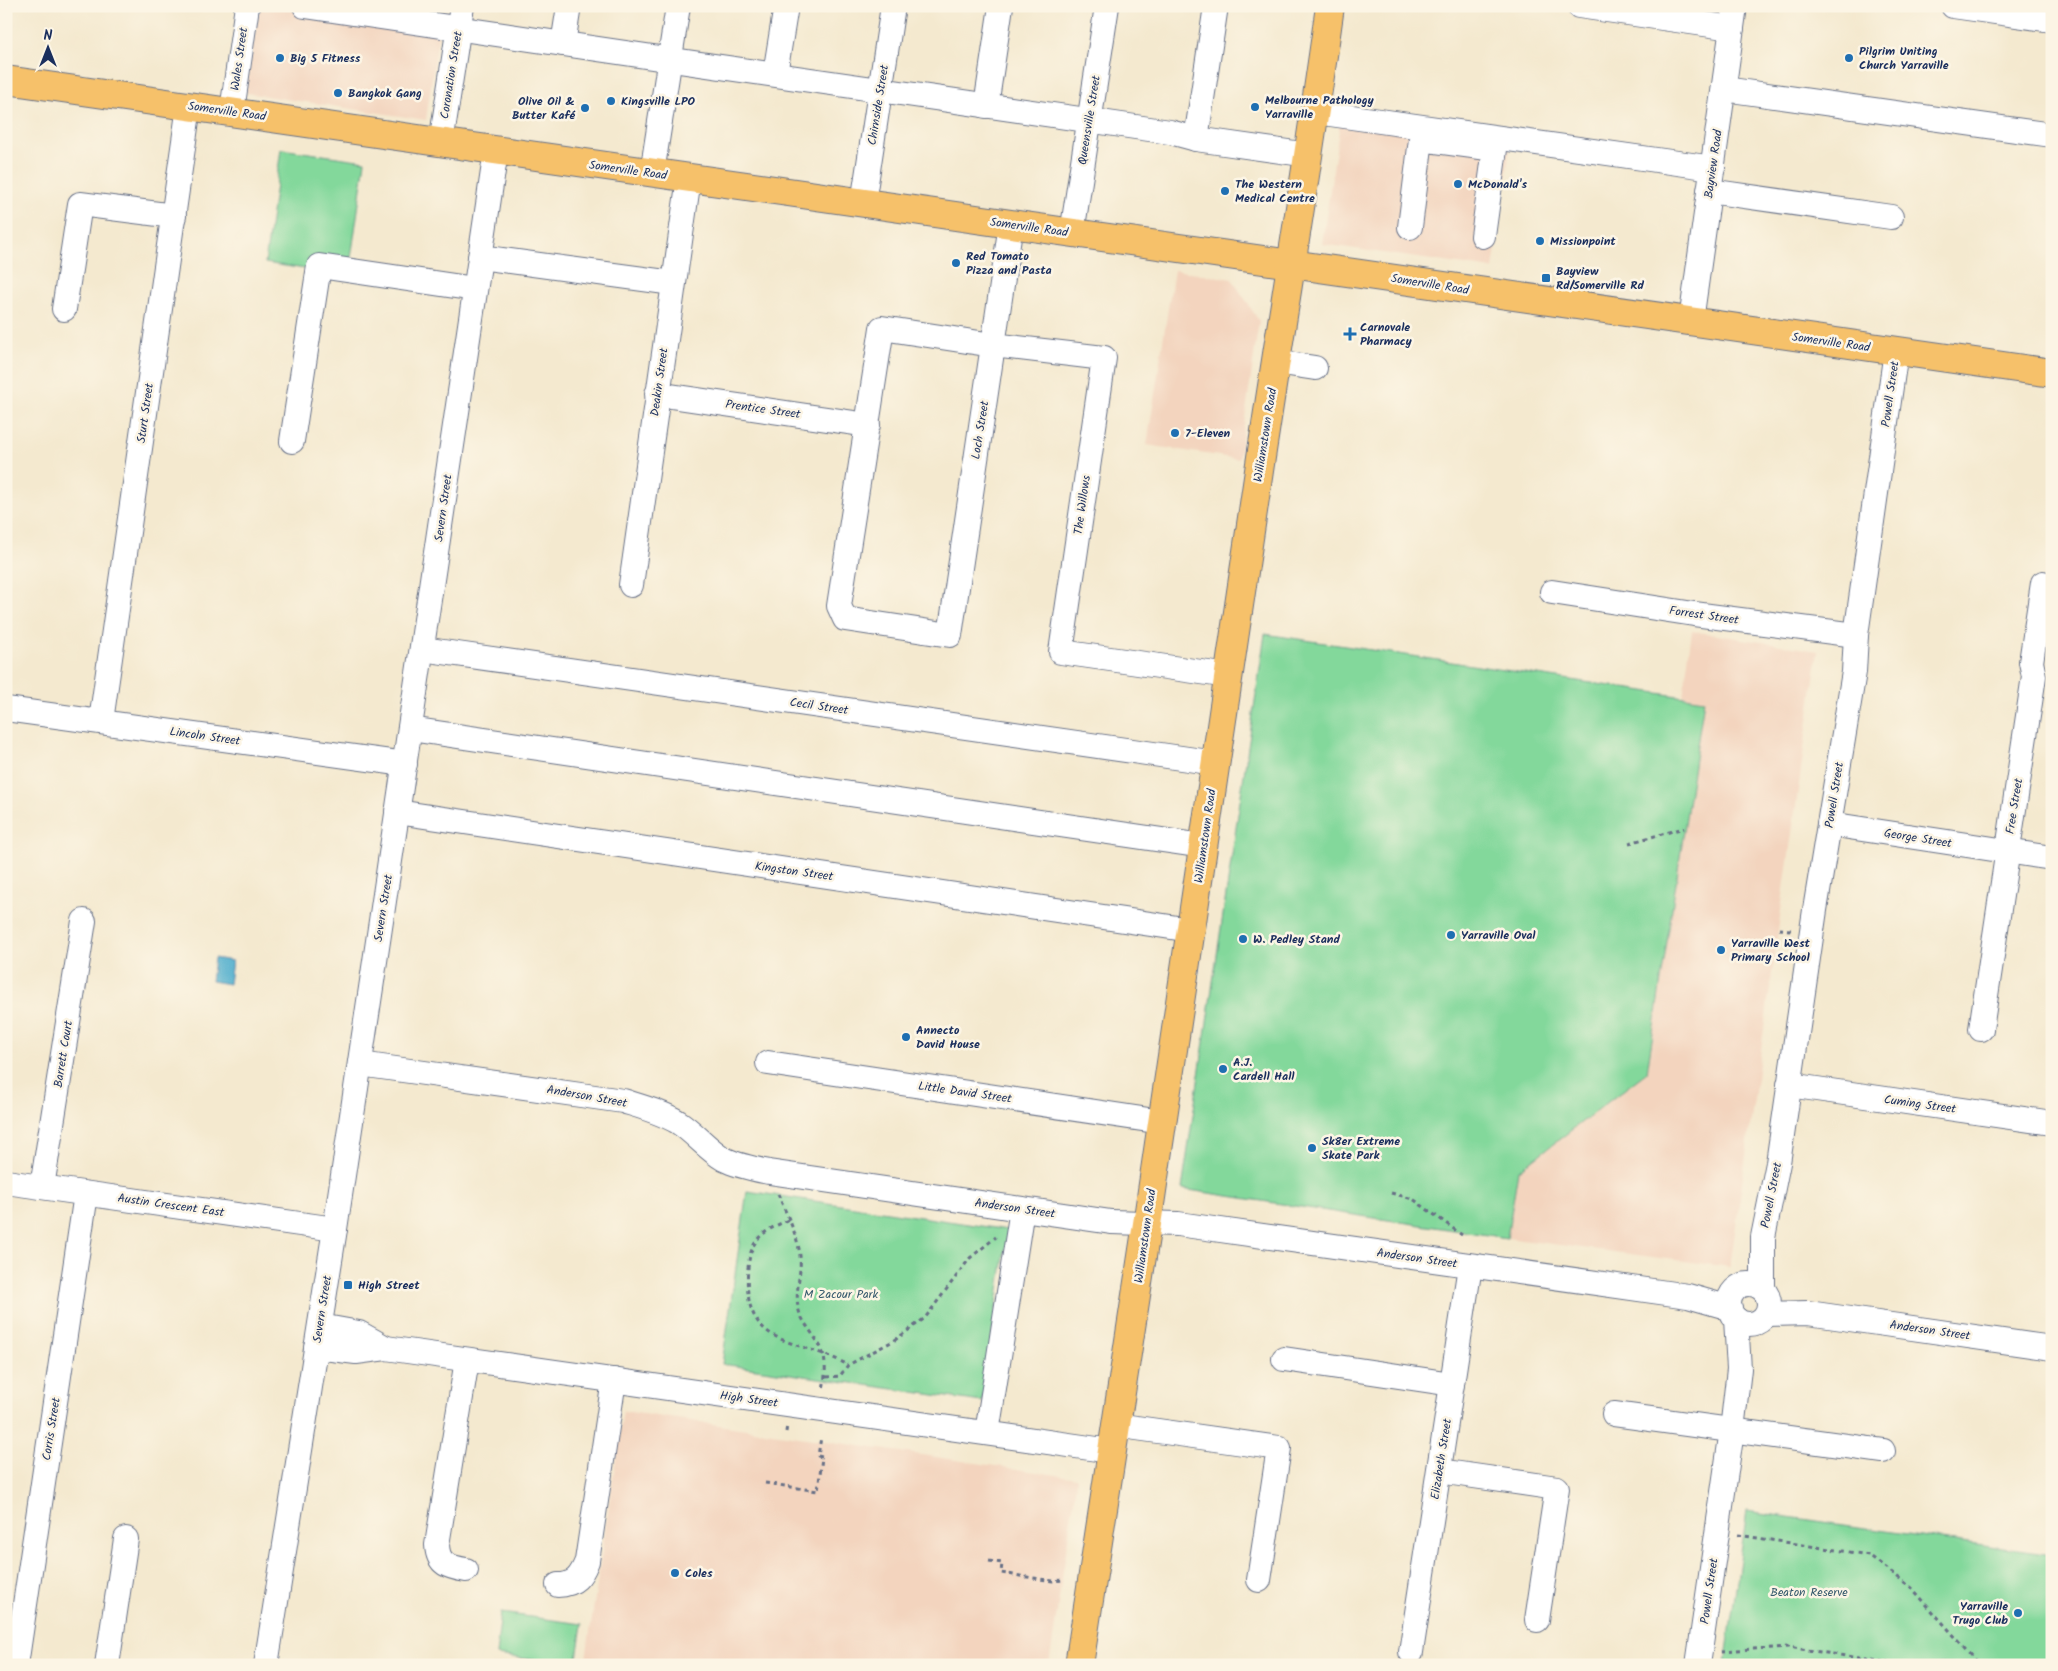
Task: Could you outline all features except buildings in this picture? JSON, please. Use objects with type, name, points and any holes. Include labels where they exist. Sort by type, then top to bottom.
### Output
[{"type":"main road","name":"Williamstown Road","points":[[1080,1665],[1276,362],[1316,112],[1330,6]]},
{"type":"main road","name":"Somerville Road","points":[[6,80],[2052,373]]},
{"type":"street","name":"Wales Street","points":[[232,112],[247,6]]},
{"type":"street","points":[[305,6],[353,10],[458,30],[1089,120],[1170,132],[1196,139],[1309,155]]},
{"type":"street","name":"Coronation Street","points":[[441,143],[462,6]]},
{"type":"street","points":[[563,44],[569,6]]},
{"type":"street","points":[[652,173],[678,6]]},
{"type":"street","points":[[775,74],[786,6]]},
{"type":"street","name":"Chirnside Street","points":[[863,203],[893,6]]},
{"type":"street","points":[[986,106],[1001,6]]},
{"type":"street","name":"Queensville Street","points":[[1072,234],[1107,6]]},
{"type":"street","points":[[1196,139],[1216,6]]},
{"type":"street","points":[[1579,6],[1734,17]]},
{"type":"street","points":[[1953,6],[2052,20]]},
{"type":"street","name":"Bayview Road","points":[[1691,321],[1734,17]]},
{"type":"street","points":[[1724,89],[2052,135]]},
{"type":"street","name":"Sturt Street","points":[[101,721],[174,216],[188,106]]},
{"type":"street","points":[[1316,112],[1712,168]]},
{"type":"street","points":[[1410,227],[1421,139],[1495,148],[1483,236]]},
{"type":"street","name":"Severn Street","points":[[266,1665],[335,1229],[496,151]]},
{"type":"street","name":"Deakin Street","points":[[632,585],[657,394],[689,178]]},
{"type":"street","points":[[1709,192],[1891,217]]},
{"type":"street","points":[[64,309],[80,204],[174,216]]},
{"type":"street","name":"Loch Street","points":[[868,425],[839,606],[845,620],[950,635],[1011,224]]},
{"type":"street","points":[[480,257],[673,283]]},
{"type":"street","points":[[292,441],[319,266],[475,289]]},
{"type":"street","points":[[868,425],[882,328],[993,345]]},
{"type":"street","name":"The Willows","points":[[993,345],[1104,358],[1061,652],[1229,676]]},
{"type":"street","name":"Powell Street","points":[[1699,1659],[1739,1369],[1778,1163],[1854,672],[1856,635],[1896,351]]},
{"type":"street","points":[[1276,362],[1315,368]]},
{"type":"street","name":"Prentice Street","points":[[657,394],[868,425]]},
{"type":"street","name":"Free Street","points":[[1981,1029],[2034,676],[2031,662],[2043,583]]},
{"type":"street","name":"Forrest Street","points":[[1552,592],[1703,615],[1856,635]]},
{"type":"street","name":"Cecil Street","points":[[422,649],[1216,763]]},
{"type":"street","name":"Lincoln Street","points":[[6,708],[405,764]]},
{"type":"street","points":[[410,729],[1204,846]]},
{"type":"street","name":"Kingston Street","points":[[397,812],[1192,930]]},
{"type":"street","name":"George Street","points":[[1829,824],[2052,858]]},
{"type":"street","name":"Barrett Court","points":[[42,1187],[84,921]]},
{"type":"street","name":"Little David Street","points":[[768,1063],[1162,1122]]},
{"type":"street","name":"Anderson Street","points":[[360,1064],[623,1101],[652,1110],[677,1122],[723,1158],[743,1166],[769,1172],[1119,1223],[1178,1224],[2052,1348]]},
{"type":"street","name":"Cuming Street","points":[[1789,1084],[2052,1123]]},
{"type":"street","name":"Austin Crescent East","points":[[6,1182],[335,1229]]},
{"type":"street","name":"Corris Street","points":[[16,1665],[86,1194]]},
{"type":"street","points":[[987,1434],[1022,1209]]},
{"type":"street","name":"Elizabeth Street","points":[[1411,1652],[1470,1266]]},
{"type":"street","name":"High Street","points":[[318,1336],[358,1333],[386,1348],[987,1434],[1113,1438],[1279,1448],[1259,1580]]},
{"type":"street","points":[[1284,1359],[1452,1384]]},
{"type":"street","points":[[466,1570],[451,1567],[442,1561],[438,1555],[437,1546],[467,1360]]},
{"type":"street","points":[[558,1585],[568,1585],[576,1580],[582,1574],[587,1561],[614,1380]]},
{"type":"street","points":[[1614,1414],[1883,1450]]},
{"type":"street","points":[[1439,1471],[1557,1488],[1537,1620]]},
{"type":"street","points":[[107,1665],[126,1539]]},
{"type":"path","points":[[1628,843],[1684,828]]},
{"type":"path","points":[[1779,929],[1795,931]]},
{"type":"path","points":[[1391,1193],[1414,1200],[1462,1235]]},
{"type":"path","points":[[778,1194],[797,1237],[800,1257],[797,1297],[800,1314],[819,1344],[823,1354],[826,1377],[820,1410]]},
{"type":"path","points":[[788,1220],[770,1228],[759,1236],[752,1246],[746,1287],[753,1316],[759,1324],[777,1338],[848,1365]]},
{"type":"path","points":[[826,1377],[840,1376],[848,1365],[895,1340],[925,1318],[970,1258],[1002,1233]]},
{"type":"path","points":[[765,1483],[818,1491],[822,1457],[818,1456],[821,1437]]},
{"type":"path","points":[[1718,1532],[1869,1556],[1912,1588],[1980,1665]]},
{"type":"path","points":[[990,1561],[1002,1562],[1001,1573],[1054,1581],[1063,1580]]},
{"type":"path","points":[[1699,1659],[1788,1647],[1904,1665]]},
{"type":"shaded area","points":[[259,6],[275,6],[439,30],[426,120],[246,93]]},
{"type":"shaded area","points":[[1340,123],[1510,148],[1493,269],[1322,244]]},
{"type":"shaded area","name":"7-Eleven","points":[[1174,270],[1232,279],[1259,321],[1239,459],[1147,445]]},
{"type":"shaded area","name":"Yarraville West Primary School","points":[[1692,631],[1818,651],[1730,1267],[1507,1238],[1518,1171],[1647,1072],[1704,700],[1683,696]]},
{"type":"shaded area","points":[[623,1411],[1077,1478],[1049,1665],[585,1665]]},
{"type":"green space","points":[[281,149],[365,161],[350,265],[312,270],[265,263]]},
{"type":"green space","points":[[1265,634],[1704,700],[1647,1072],[1518,1171],[1507,1238],[1182,1189]]},
{"type":"green space","name":"M Zacour Park","points":[[747,1191],[1008,1230],[982,1402],[722,1364]]},
{"type":"green space","name":"Beaton Reserve","points":[[1747,1511],[2052,1555],[2052,1665],[1725,1665]]},
{"type":"green space","points":[[501,1613],[582,1624],[576,1665],[496,1655]]},
{"type":"water","points":[[214,958],[232,961],[229,984],[211,981]]},
{"type":"place","name":"Big 5 Fitness","points":[[280,58]]},
{"type":"place","name":"Pilgrim Uniting Church Yarraville","points":[[1849,58]]},
{"type":"place","name":"Bangkok Gang","points":[[338,93]]},
{"type":"place","name":"Kingsville LPO","points":[[611,101]]},
{"type":"place","name":"Melbourne Pathology Yarraville","points":[[1255,107]]},
{"type":"place","name":"Olive Oil & Butter Kafé","points":[[585,108]]},
{"type":"place","name":"McDonald's","points":[[1458,184]]},
{"type":"place","name":"The Western Medical Centre","points":[[1225,191]]},
{"type":"place","name":"Missionpoint","points":[[1540,241]]},
{"type":"place","name":"Red Tomato Pizza and Pasta","points":[[956,263]]},
{"type":"place","name":"Bayview Rd/Somerville Rd","points":[[1546,278]]},
{"type":"place","name":"Carnovale Pharmacy","points":[[1350,334]]},
{"type":"place","name":"7-Eleven","points":[[1175,433]]},
{"type":"place","name":"Yarraville Oval","points":[[1451,935]]},
{"type":"place","name":"W. Pedley Stand","points":[[1243,939]]},
{"type":"place","name":"Yarraville West Primary School","points":[[1721,950]]},
{"type":"place","name":"Annecto David House","points":[[906,1037]]},
{"type":"place","name":"A.J. Cardell Hall","points":[[1223,1069]]},
{"type":"place","name":"Sk8er Extreme Skate Park","points":[[1312,1148]]},
{"type":"place","name":"High Street","points":[[348,1285]]},
{"type":"place","name":"Coles","points":[[675,1573]]},
{"type":"place","name":"Yarraville Trugo Club","points":[[2018,1613]]}]
